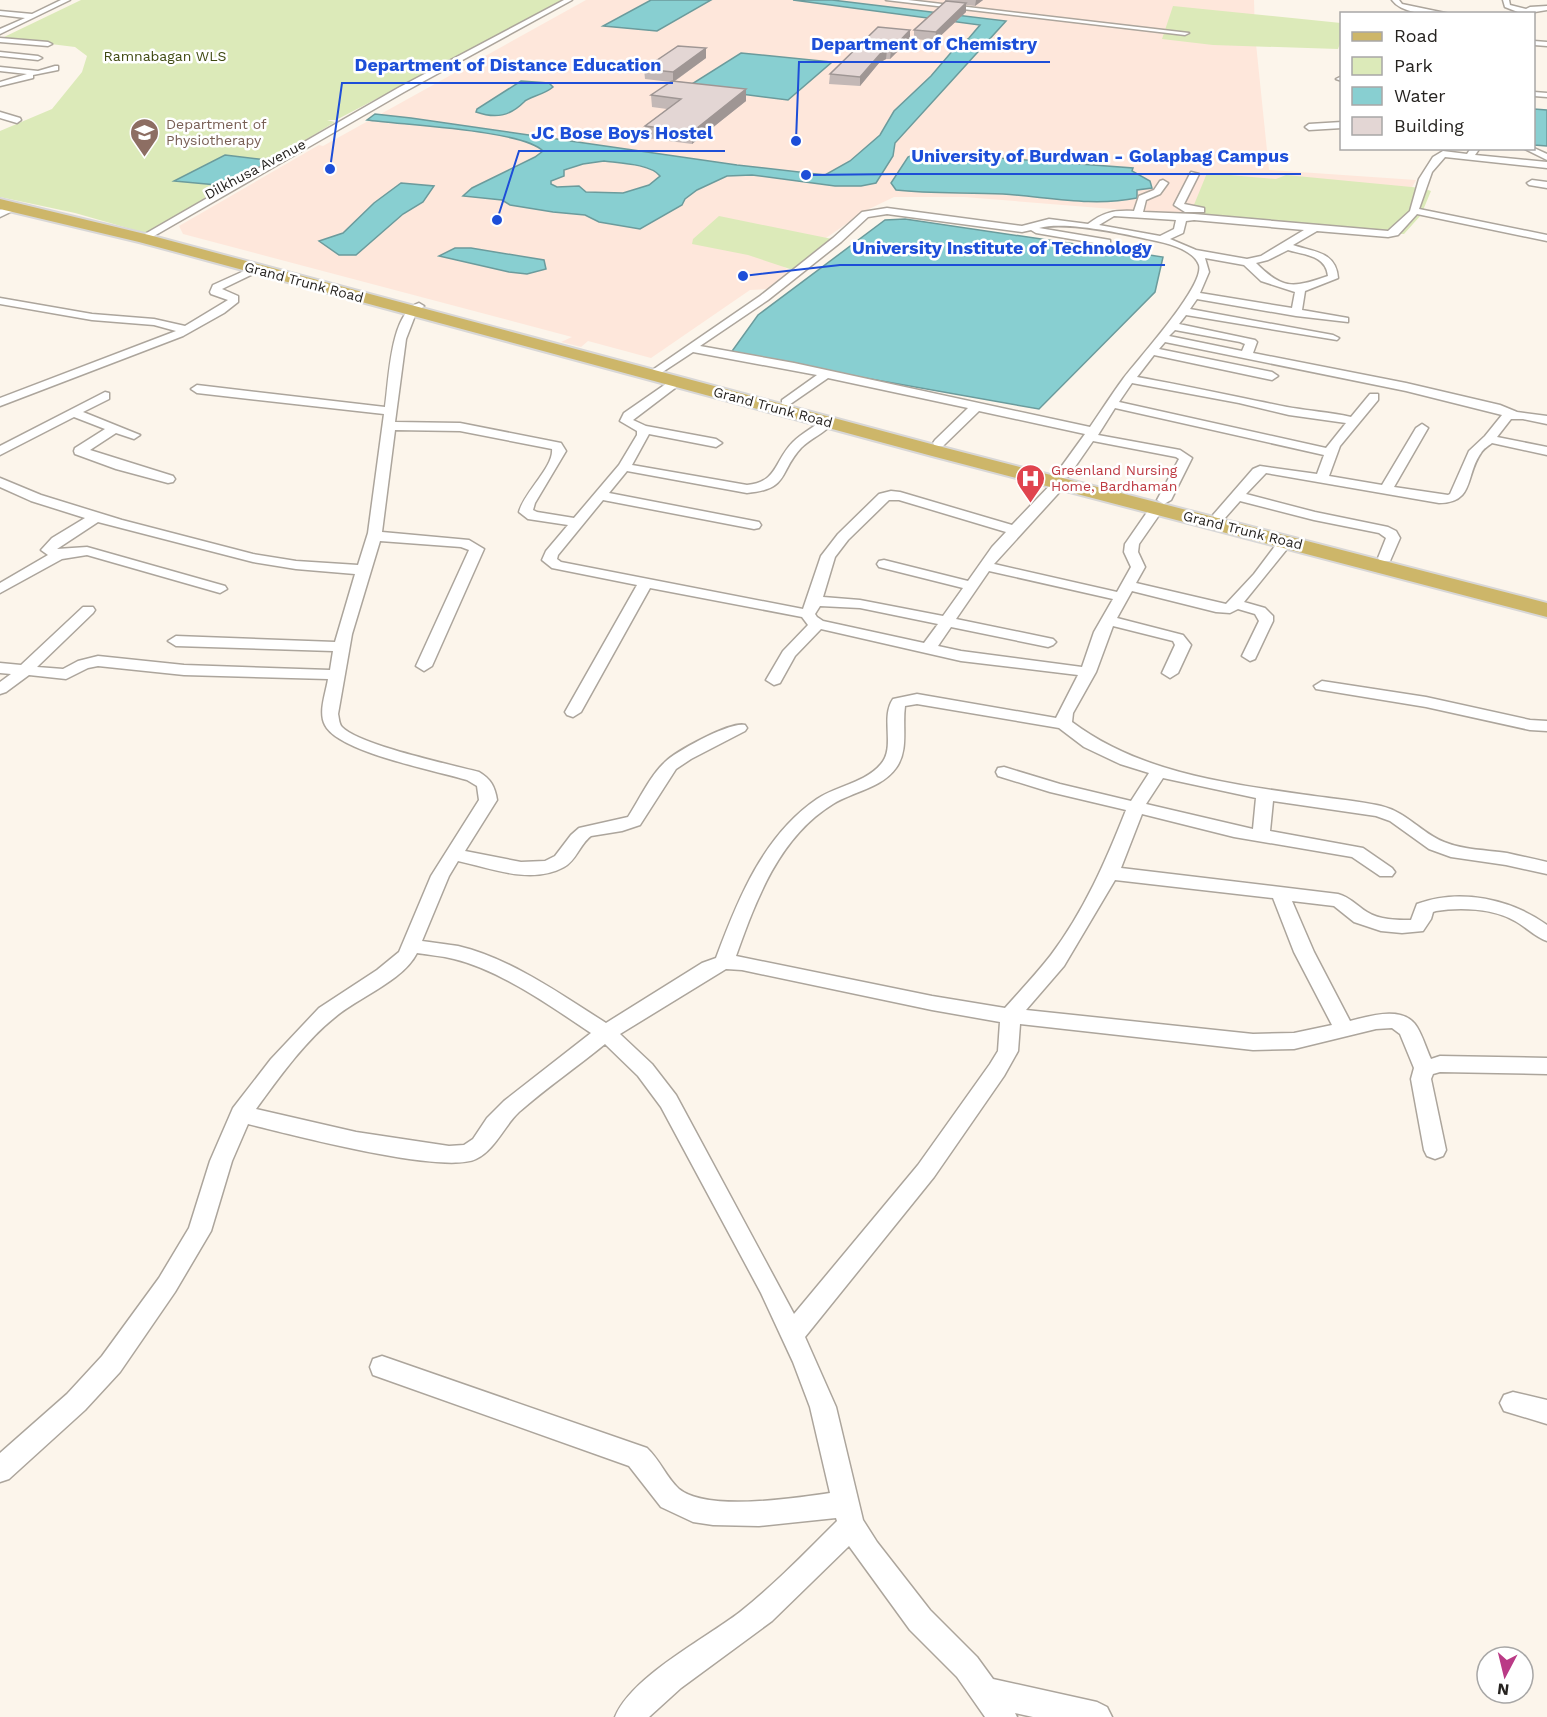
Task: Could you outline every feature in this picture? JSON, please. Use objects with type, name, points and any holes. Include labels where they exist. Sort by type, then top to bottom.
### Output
[{"type":"main road","name":"Grand Trunk Road","points":[[0,196],[415,308],[939,443],[1061,478]]},
{"type":"main road","name":"Grand Trunk Road","points":[[6,208],[140,235],[255,269],[415,308],[677,382],[828,422],[1116,492],[1286,541],[1547,610]]},
{"type":"main road","name":"Grand Trunk Road","points":[[1160,504],[1220,515],[1547,600]]},
{"type":"street","points":[[0,32],[67,0]]},
{"type":"street","name":"Dilkhusa Avenue","points":[[140,235],[569,0]]},
{"type":"street","points":[[889,0],[1185,33]]},
{"type":"street","points":[[1395,0],[1400,6],[1435,12]]},
{"type":"street","points":[[1506,0],[1507,6],[1524,12]]},
{"type":"street","points":[[1529,12],[1536,8],[1547,8]]},
{"type":"street","points":[[0,14],[32,16]]},
{"type":"street","points":[[0,27],[10,27]]},
{"type":"street","points":[[0,40],[48,44]]},
{"type":"street","points":[[0,54],[38,58]]},
{"type":"street","points":[[0,84],[55,68]]},
{"type":"street","points":[[0,69],[38,73]]},
{"type":"street","points":[[0,115],[17,120]]},
{"type":"street","points":[[1309,128],[1340,125]]},
{"type":"street","points":[[1542,152],[1547,157]]},
{"type":"street","points":[[1090,227],[1106,214],[1138,214],[1388,234],[1394,233],[1415,211],[1430,164],[1443,154],[1473,153],[1547,165]]},
{"type":"street","points":[[1194,174],[1179,205],[1212,212],[1215,219]]},
{"type":"street","points":[[1138,214],[1142,198],[1157,192],[1163,183]]},
{"type":"street","points":[[1532,183],[1547,185]]},
{"type":"street","points":[[657,371],[764,298],[837,240],[865,214],[887,211],[1022,229],[1049,222]]},
{"type":"street","points":[[1415,211],[1547,238]]},
{"type":"street","points":[[982,224],[992,214]]},
{"type":"street","points":[[928,650],[985,566],[1013,530],[1061,478],[1129,378],[1183,311],[1205,267],[1194,253],[1174,242],[1004,215]]},
{"type":"street","points":[[1162,239],[1179,231],[1181,219],[1185,218]]},
{"type":"street","points":[[1031,228],[1050,234],[1106,242]]},
{"type":"street","points":[[1247,262],[1264,258],[1287,246],[1289,241],[1315,228]]},
{"type":"street","points":[[1194,253],[1247,262],[1254,265],[1263,277],[1272,282],[1299,290],[1333,278],[1333,273],[1323,255],[1287,246]]},
{"type":"street","points":[[0,402],[186,330],[234,300],[234,298],[215,292],[217,287],[255,269]]},
{"type":"street","points":[[1247,304],[1257,292],[1272,282]]},
{"type":"street","points":[[1296,312],[1302,293],[1299,290]]},
{"type":"street","points":[[1193,295],[1344,320]]},
{"type":"street","points":[[0,301],[92,316],[154,322],[186,330]]},
{"type":"street","points":[[0,1470],[43,1433],[111,1364],[167,1285],[200,1231],[220,1161],[241,1114],[278,1064],[326,1013],[400,962],[412,946],[418,924],[453,854],[488,800],[487,788],[483,781],[473,776],[362,744],[337,730],[330,714],[342,647],[374,536],[400,339],[415,308]]},
{"type":"street","points":[[1183,311],[1333,338]]},
{"type":"street","points":[[1171,326],[1251,342],[1246,355]]},
{"type":"street","points":[[1161,338],[1406,387],[1496,408],[1514,415],[1547,420]]},
{"type":"street","points":[[690,348],[975,407],[1180,454],[1186,458],[1186,463],[1132,544],[1131,552],[1138,567],[1102,632],[1088,672],[1065,713],[1064,724]]},
{"type":"street","points":[[1150,351],[1272,376]]},
{"type":"street","points":[[786,403],[825,375]]},
{"type":"street","points":[[1129,378],[1289,411],[1353,421]]},
{"type":"street","points":[[677,382],[628,416],[626,421],[643,429],[716,443]]},
{"type":"street","points":[[197,389],[460,427],[556,446],[560,451],[557,459],[528,503],[526,512],[533,516],[577,522]]},
{"type":"street","points":[[0,451],[105,396]]},
{"type":"street","points":[[1322,478],[1330,453],[1374,397]]},
{"type":"street","points":[[1112,404],[1330,453]]},
{"type":"street","points":[[939,443],[975,407]]},
{"type":"street","points":[[74,413],[134,435]]},
{"type":"street","points":[[1220,515],[1258,472],[1265,469],[1439,500],[1450,499],[1456,496],[1475,451],[1489,439],[1507,416],[1514,415]]},
{"type":"street","points":[[624,467],[747,489],[762,489],[776,480],[797,445],[828,422]]},
{"type":"street","points":[[115,428],[80,451],[121,466],[168,478]]},
{"type":"street","points":[[643,429],[643,435],[624,467],[551,554],[549,561],[557,565],[814,613],[928,650],[1001,662],[1088,672]]},
{"type":"street","points":[[1386,489],[1422,429]]},
{"type":"street","points":[[1489,439],[1547,451]]},
{"type":"street","points":[[0,482],[36,498],[96,517],[254,558],[296,565],[364,570]]},
{"type":"street","points":[[601,496],[754,525]]},
{"type":"street","points":[[774,680],[814,613],[828,556],[843,537],[884,497],[900,496],[1013,530]]},
{"type":"street","points":[[1238,496],[1314,516],[1383,530],[1393,538],[1385,558]]},
{"type":"street","points":[[96,517],[49,547],[51,554],[87,551],[220,589]]},
{"type":"street","points":[[374,536],[469,544],[477,549],[424,666]]},
{"type":"street","points":[[985,566],[1230,609],[1286,541]]},
{"type":"street","points":[[0,590],[58,555]]},
{"type":"street","points":[[884,564],[972,586]]},
{"type":"street","points":[[573,712],[646,582]]},
{"type":"street","points":[[814,613],[860,604],[1048,642]]},
{"type":"street","points":[[1236,604],[1260,611],[1266,616],[1266,621],[1250,656]]},
{"type":"street","points":[[0,689],[23,672],[88,610]]},
{"type":"street","points":[[1108,620],[1178,638],[1183,645],[1170,673]]},
{"type":"street","points":[[176,641],[342,647]]},
{"type":"street","points":[[0,668],[23,672],[66,674],[83,664],[99,661],[184,670],[337,675]]},
{"type":"street","points":[[1322,686],[1426,702],[1547,726]]},
{"type":"street","points":[[724,962],[742,912],[756,883],[792,830],[823,803],[880,775],[891,764],[898,733],[894,708],[902,700],[917,699],[1064,724],[1075,735],[1085,740],[1159,771],[1265,793],[1379,811],[1396,817],[1435,845],[1457,853],[1506,859],[1547,868]]},
{"type":"street","points":[[453,854],[527,869],[547,868],[560,861],[573,842],[587,831],[625,826],[634,821],[670,766],[685,755],[739,728]]},
{"type":"street","points":[[792,1335],[926,1171],[998,1070],[1008,1051],[1010,1016],[1057,961],[1093,905],[1110,873],[1136,807],[1159,771]]},
{"type":"street","points":[[1004,772],[1033,782],[1261,836],[1357,852],[1386,872]]},
{"type":"street","points":[[1261,836],[1265,793]]},
{"type":"street","points":[[1110,873],[1338,900],[1349,905],[1359,916],[1372,922],[1398,927],[1416,926],[1422,919],[1424,908],[1434,902],[1482,905],[1501,908],[1519,915],[1547,934]]},
{"type":"street","points":[[1280,894],[1300,943],[1344,1029]]},
{"type":"street","points":[[412,946],[458,953],[496,968],[548,995],[606,1033],[645,1070],[669,1101],[770,1288],[792,1335],[823,1407],[848,1514],[867,1551],[920,1620],[967,1667],[1002,1717]]},
{"type":"street","points":[[241,1114],[356,1141],[449,1155],[469,1153],[481,1145],[495,1124],[511,1107],[606,1033],[709,968],[724,962],[742,963],[932,1003],[1010,1016],[1253,1042],[1294,1041],[1376,1022],[1394,1021],[1409,1030],[1424,1068],[1421,1079],[1435,1150]]},
{"type":"street","points":[[1424,1068],[1440,1064],[1547,1066]]},
{"type":"street","points":[[382,1367],[638,1457],[647,1463],[664,1492],[675,1502],[690,1508],[741,1514],[848,1514]]},
{"type":"street","points":[[1513,1403],[1547,1412]]},
{"type":"street","points":[[630,1717],[669,1678],[748,1623],[795,1583],[848,1514]]},
{"type":"street","points":[[986,1692],[1097,1717]]},
{"type":"shaded area","points":[[586,0],[1254,0],[1255,34],[1269,170],[1416,180],[1388,231],[964,197],[894,197],[865,211],[784,267],[789,270],[785,281],[766,289],[750,290],[651,358],[588,341],[581,347],[561,342],[572,337],[183,234],[179,226],[319,145],[323,146]]},
{"type":"green space","name":"Ramnabagan WLS","points":[[81,0],[566,0],[336,120],[327,120],[335,122],[157,231],[151,230],[145,233],[75,213],[0,197],[0,131],[52,109],[82,72],[87,56],[75,47],[2,38]]},
{"type":"green space","points":[[1173,6],[1340,23],[1338,49],[1213,45],[1162,39]]},
{"type":"green space","points":[[1207,173],[1276,179],[1286,175],[1422,188],[1431,191],[1421,215],[1404,234],[1338,231],[1189,217]]},
{"type":"green space","points":[[719,216],[837,240],[814,259],[793,270],[748,255],[692,244],[693,239]]},
{"type":"water","points":[[651,0],[711,0],[657,31],[603,26]]},
{"type":"water","points":[[793,0],[832,0],[1006,21],[895,143],[893,156],[876,183],[861,186],[835,186],[752,175],[727,176],[697,190],[685,199],[682,205],[640,229],[599,222],[585,215],[510,205],[502,200],[463,196],[472,188],[543,151],[531,144],[487,133],[367,120],[375,114],[411,118],[737,165],[825,175],[850,161],[880,135],[894,111],[980,25]],"holes":[[[604,161],[650,169],[660,176],[649,185],[623,193],[586,192],[579,186],[557,187],[551,184],[551,181],[564,176],[564,170]]]},
{"type":"water","points":[[741,53],[832,62],[788,100],[687,87]]},
{"type":"water","points":[[521,81],[549,83],[553,87],[502,115],[476,112],[477,109]]},
{"type":"water","points":[[1535,109],[1547,110],[1547,146],[1535,145]]},
{"type":"water","points":[[919,152],[1133,168],[1132,171],[1150,181],[1152,188],[1137,190],[1137,198],[1103,202],[1003,194],[896,190],[891,183],[908,157]]},
{"type":"water","points":[[225,155],[276,161],[228,186],[174,181]]},
{"type":"water","points":[[401,183],[434,186],[423,202],[403,214],[356,255],[339,255],[319,241],[343,233],[374,203]]},
{"type":"water","points":[[905,219],[1163,257],[1155,292],[1039,409],[730,354],[758,315],[885,220]]},
{"type":"water","points":[[455,248],[471,248],[544,260],[546,269],[527,274],[509,272],[439,256]]},
{"type":"building","points":[[946,1],[966,3],[936,32],[914,30]]},
{"type":"building","points":[[878,27],[910,30],[891,50],[880,54],[860,77],[830,74]]},
{"type":"building","points":[[678,46],[706,48],[673,72],[644,69]]},
{"type":"building","points":[[672,81],[746,89],[692,132],[645,126],[681,99],[651,95]]},
{"type":"place","name":"Department of Chemistry","points":[[796,141]]},
{"type":"place","name":"Department of Physiotherapy","points":[[145,158]]},
{"type":"place","name":"Department of Distance Education","points":[[330,169]]},
{"type":"place","name":"University of Burdwan - Golapbag Campus","points":[[806,175]]},
{"type":"place","name":"JC Bose Boys Hostel","points":[[497,220]]},
{"type":"place","name":"University Institute of Technology","points":[[743,276]]},
{"type":"place","name":"Greenland Nursing Home, Bardhaman","points":[[1030,504]]}]
